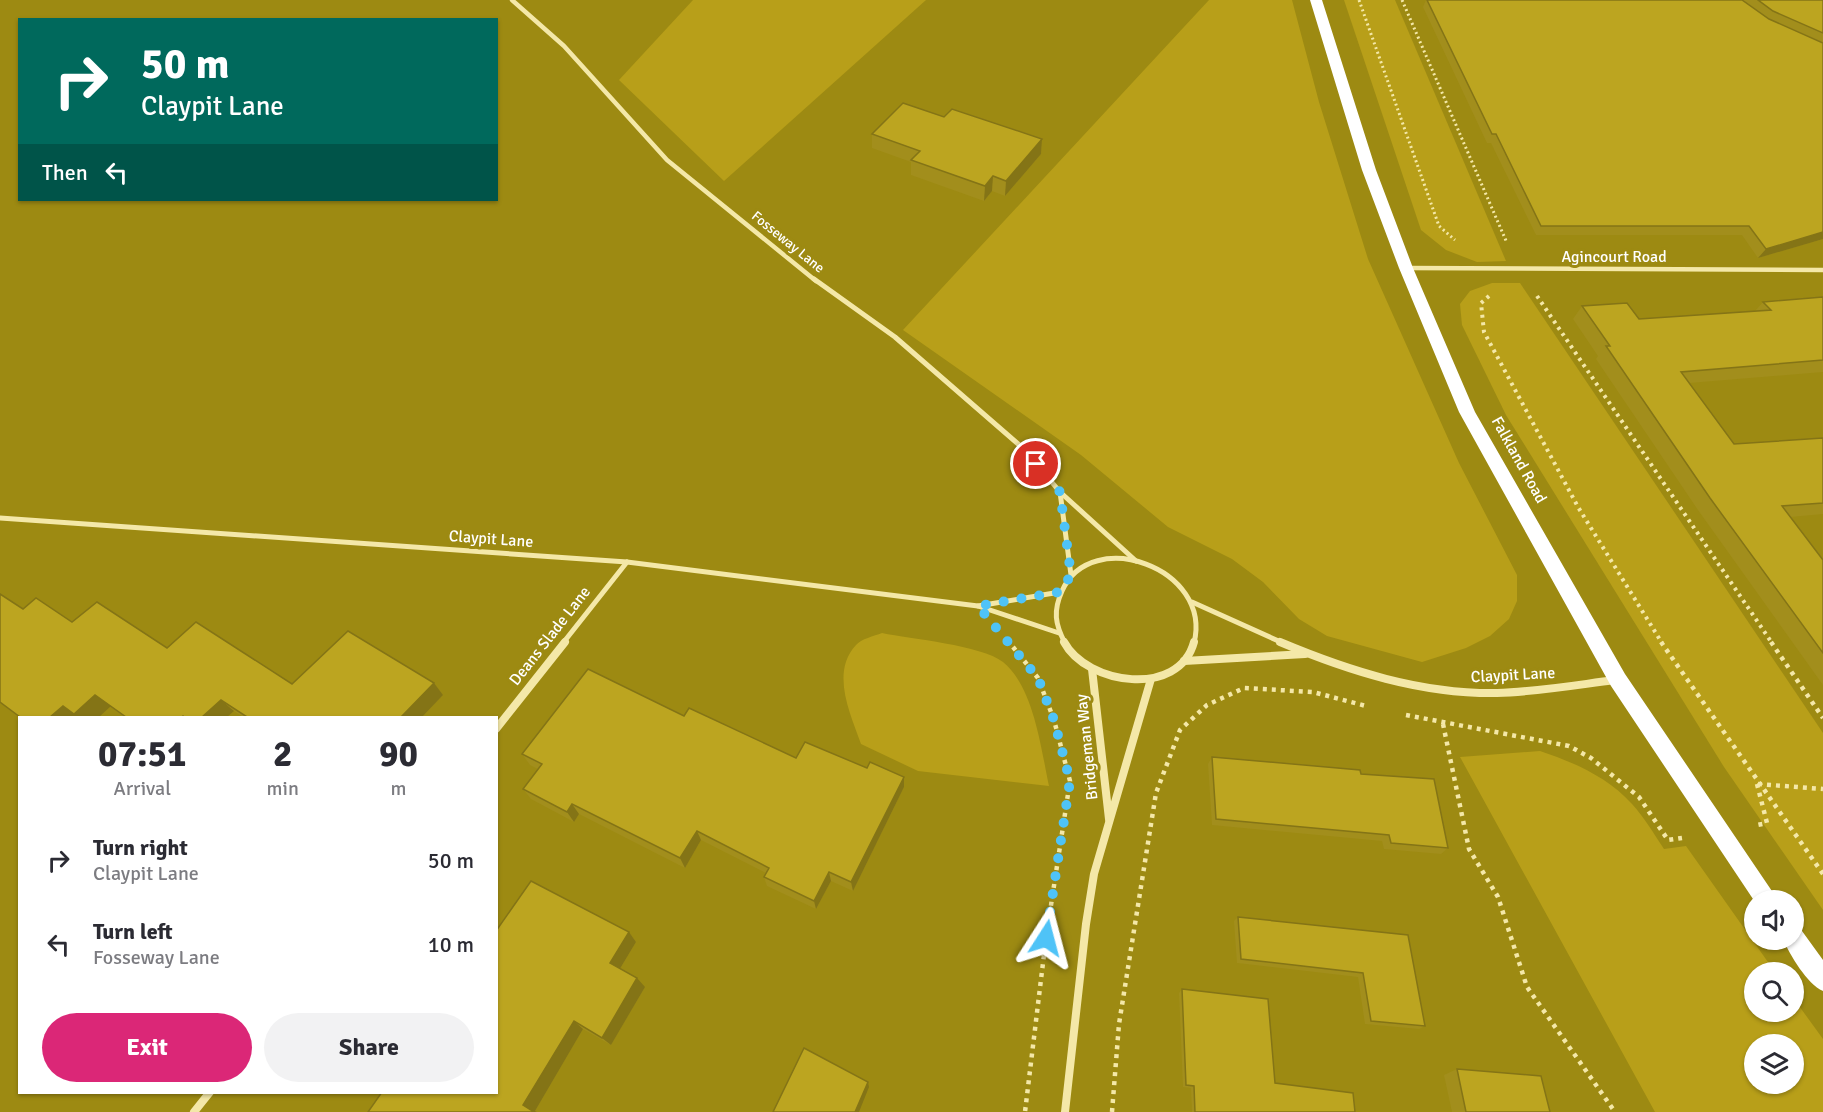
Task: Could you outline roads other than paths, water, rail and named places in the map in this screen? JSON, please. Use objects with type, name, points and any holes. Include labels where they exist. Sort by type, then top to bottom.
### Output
[{"type":"highway","name":"Falkland Road","points":[[1316,0],[1369,170],[1406,268],[1467,412],[1618,680],[1760,890]]},
{"type":"highway","points":[[1802,950],[1823,979]]},
{"type":"street","name":"Fosseway Lane","points":[[512,0],[564,46],[667,160],[810,276],[895,337],[1025,450],[1060,492],[1136,561]]},
{"type":"street","name":"Agincourt Road","points":[[1406,268],[1823,270]]},
{"type":"street","points":[[1060,492],[1071,575]]},
{"type":"street","name":"Claypit Lane","points":[[0,518],[627,562],[978,606],[1059,633]]},
{"type":"street","points":[[1112,559],[1136,561],[1159,569],[1178,583],[1192,602],[1198,622],[1195,643],[1184,661],[1170,672],[1151,679],[1131,680],[1110,677],[1092,669],[1071,653],[1059,633],[1055,612],[1060,592],[1071,575],[1090,564],[1112,559]]},
{"type":"street","name":"Deans Slade Lane","points":[[498,726],[627,562]]},
{"type":"street","name":"Claypit Lane","points":[[978,606],[1060,592]]},
{"type":"street","name":"Claypit Lane","points":[[1192,602],[1338,667],[1423,687],[1482,693],[1618,680]]},
{"type":"street","name":"Claypit Lane","points":[[1184,661],[1306,654]]},
{"type":"street","name":"Bridgeman Way","points":[[1092,669],[1109,823]]},
{"type":"street","name":"Bridgeman Way","points":[[1065,1112],[1086,924],[1094,874],[1151,679]]},
{"type":"street","points":[[194,1112],[208,1094]]}]
